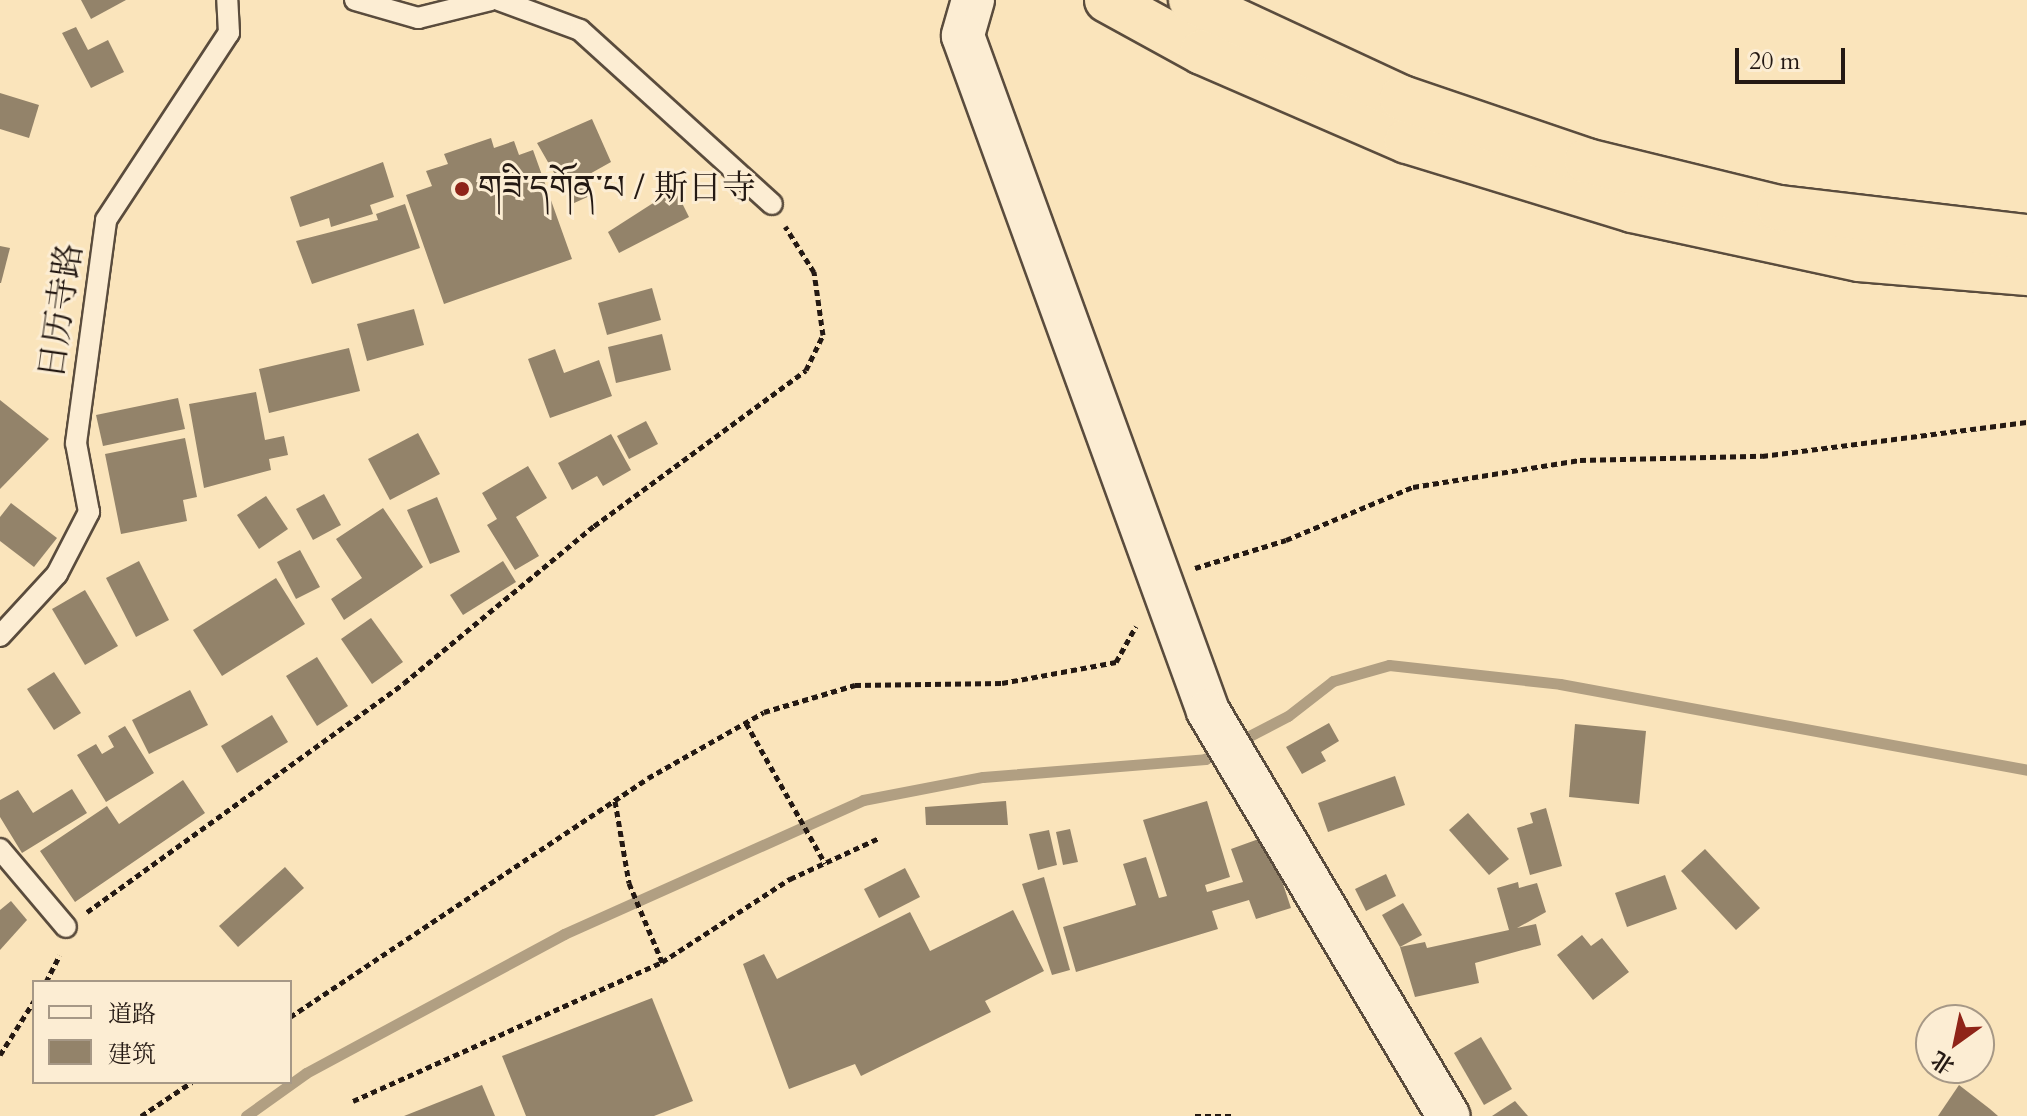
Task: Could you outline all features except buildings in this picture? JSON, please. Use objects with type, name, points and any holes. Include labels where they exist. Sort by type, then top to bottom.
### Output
[{"type":"highway","points":[[1107,0],[1202,52],[1407,141],[1632,210],[1859,259],[2027,273]]},
{"type":"highway","points":[[1191,0],[1402,98],[1587,161],[1779,208],[2027,237]]},
{"type":"street","points":[[973,0],[963,36],[1208,711],[1448,1116]]},
{"type":"lane","name":"日历寺路","points":[[0,636],[57,574],[89,512],[76,443],[106,220],[229,33],[227,0]]},
{"type":"lane","points":[[355,0],[418,18],[491,0]]},
{"type":"lane","points":[[499,0],[580,30],[772,204]]},
{"type":"lane","points":[[0,849],[66,927]]},
{"type":"path","points":[[66,927],[404,683],[594,526],[806,370],[823,335],[814,272],[772,204]]},
{"type":"path","points":[[292,1016],[615,801],[746,723],[855,685],[1002,683],[1116,662],[1162,578],[1286,540],[1413,487],[1580,460],[1762,456],[2027,422]]},
{"type":"path","points":[[746,723],[793,799],[825,863]]},
{"type":"path","points":[[615,801],[629,883],[662,962]]},
{"type":"path","points":[[353,1101],[662,962],[825,863],[879,838]]},
{"type":"path","points":[[0,1055],[32,1004]]},
{"type":"path","points":[[141,1116],[189,1084]]},
{"type":"path","points":[[1195,1116],[1233,1116]]},
{"type":"waterway","points":[[292,1083],[564,934],[863,800],[983,777],[1205,759],[1288,716],[1333,681],[1389,665],[1560,684],[2027,770]]},
{"type":"waterway","points":[[246,1116],[291,1084]]},
{"type":"place","name":"གཟི་དགོན་པ / 斯日寺","points":[[462,189]]}]
